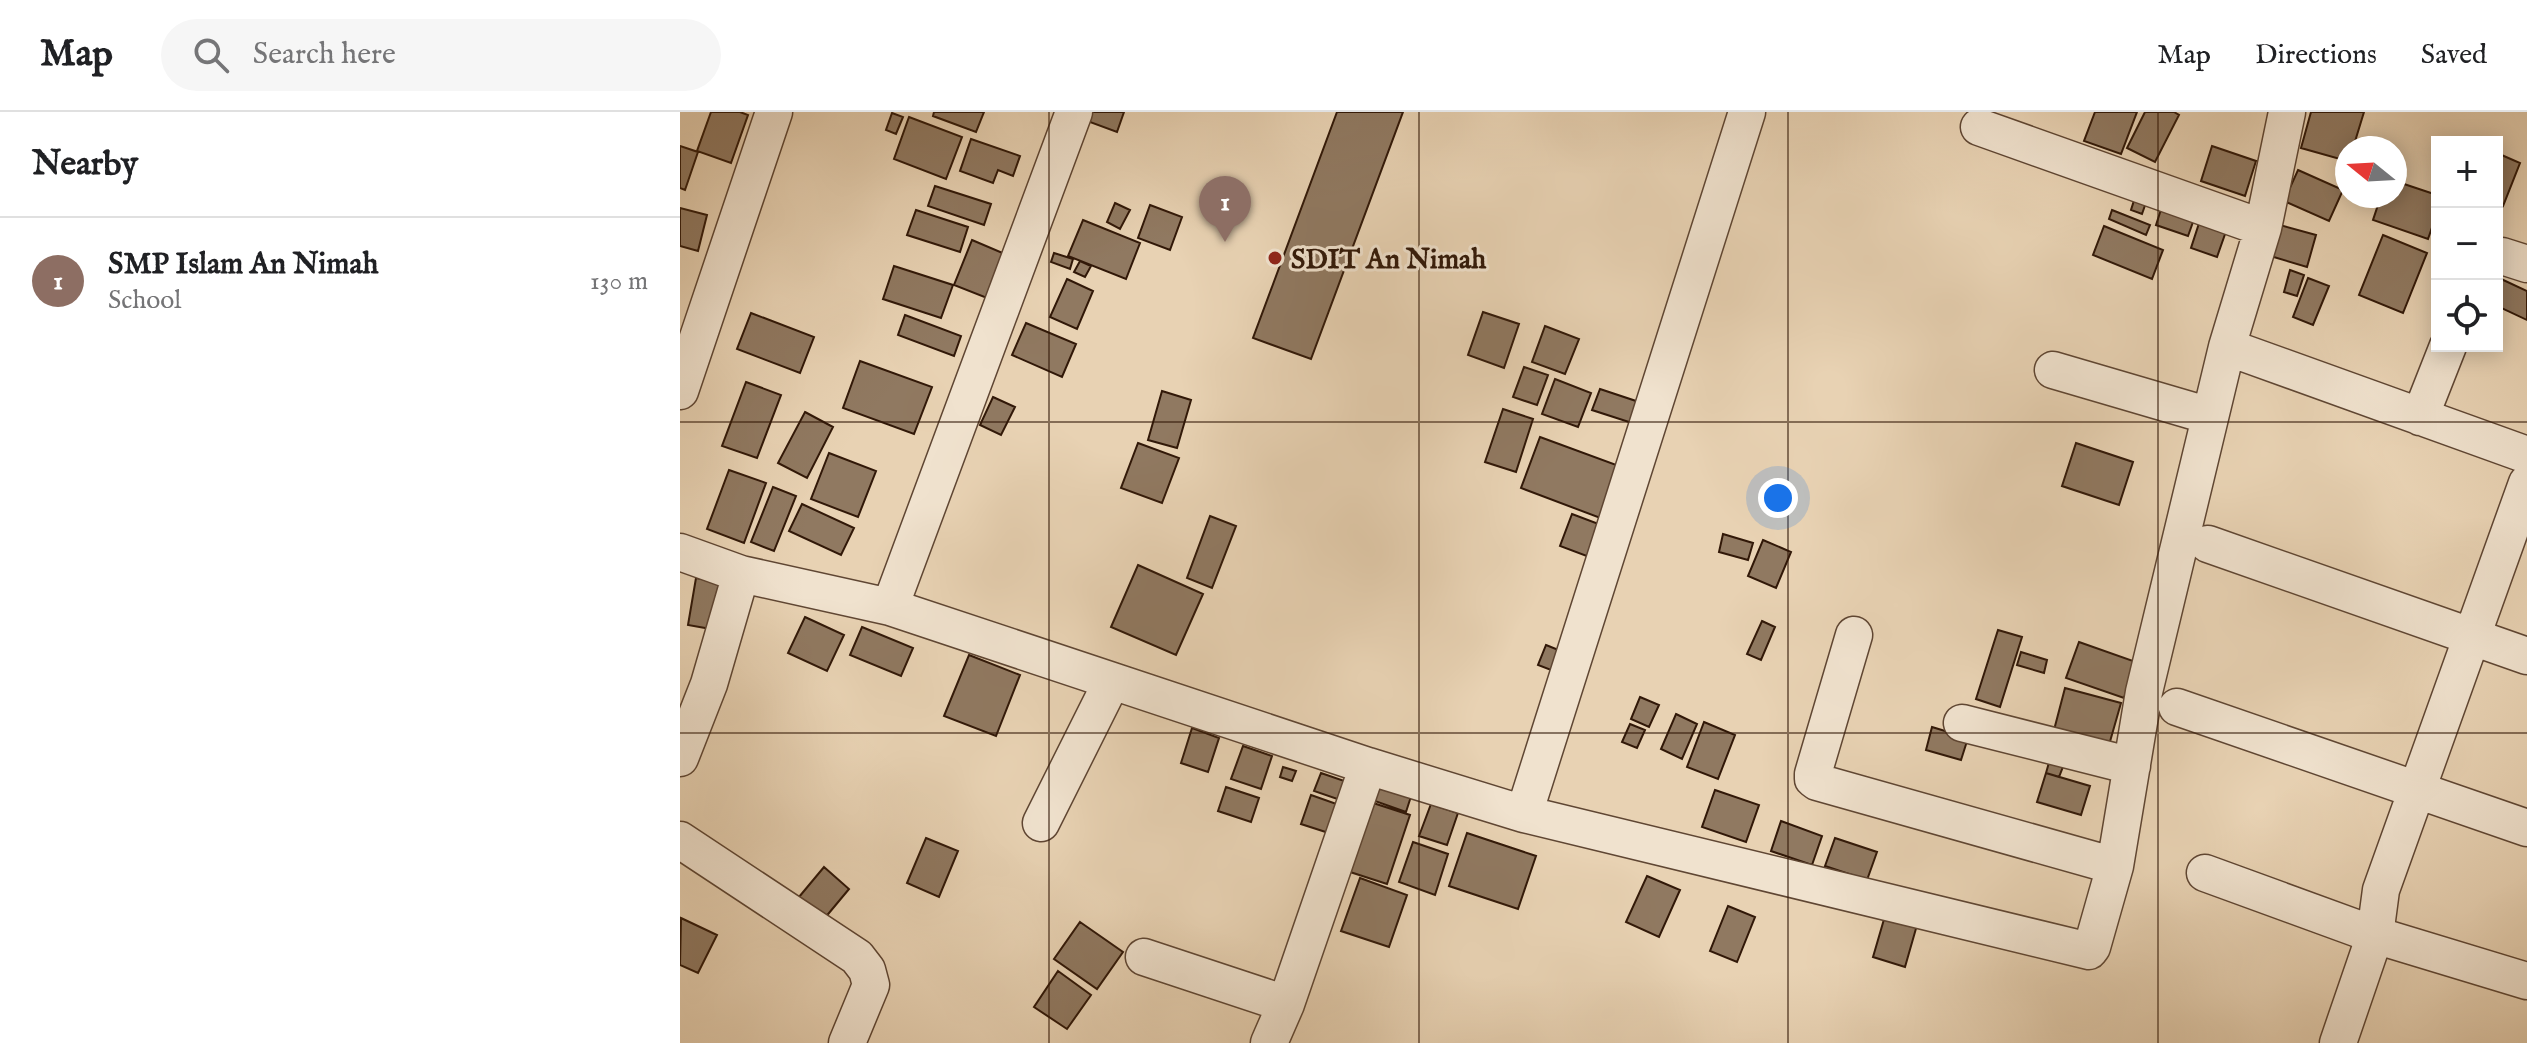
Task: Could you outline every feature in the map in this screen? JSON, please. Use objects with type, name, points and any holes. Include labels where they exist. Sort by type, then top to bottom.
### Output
[{"type":"street","points":[[680,391],[774,112]]},
{"type":"street","points":[[890,607],[1074,112]]},
{"type":"street","points":[[1524,814],[1747,112]]},
{"type":"street","points":[[680,552],[741,574],[890,607],[1368,766],[1524,814],[2085,951],[2092,947],[2115,866],[2148,678],[2227,347],[2263,228],[2287,112]]},
{"type":"street","points":[[1979,127],[2263,228]]},
{"type":"street","points":[[2503,256],[2527,264]]},
{"type":"street","points":[[2227,347],[2527,455]]},
{"type":"street","points":[[2420,417],[2446,352]]},
{"type":"street","points":[[2278,365],[2271,385],[2273,388],[2527,482],[2381,890],[2375,935],[2338,1043]]},
{"type":"street","points":[[2053,370],[2210,416]]},
{"type":"street","points":[[2208,544],[2527,656]]},
{"type":"street","points":[[680,758],[709,684],[741,574]]},
{"type":"street","points":[[1854,635],[1813,779],[2115,866]]},
{"type":"street","points":[[1041,823],[1112,681]]},
{"type":"street","points":[[2177,707],[2527,828]]},
{"type":"street","points":[[1962,723],[2132,766]]},
{"type":"street","points":[[1269,1043],[1286,1004],[1368,766]]},
{"type":"street","points":[[680,840],[857,957],[867,970],[871,985],[847,1043]]},
{"type":"street","points":[[2205,873],[2375,935],[2527,981]]},
{"type":"street","points":[[1144,957],[1286,1004]]},
{"type":"building","points":[[711,112],[748,115],[731,163],[697,151]]},
{"type":"building","points":[[934,112],[984,112],[976,132],[933,116]]},
{"type":"building","points":[[1081,112],[1124,112],[1117,132],[1079,118]]},
{"type":"building","points":[[1337,112],[1403,112],[1311,359],[1253,338]]},
{"type":"building","points":[[2095,112],[2137,112],[2121,154],[2084,141]]},
{"type":"building","points":[[2145,112],[2174,112],[2179,115],[2155,162],[2127,148]]},
{"type":"building","points":[[2311,112],[2364,112],[2357,136],[2335,136],[2335,158],[2301,148]]},
{"type":"building","points":[[892,113],[903,117],[896,134],[886,130]]},
{"type":"building","points":[[909,117],[962,137],[946,179],[894,159]]},
{"type":"building","points":[[971,139],[1020,156],[1013,176],[998,170],[993,183],[960,171]]},
{"type":"building","points":[[680,146],[698,152],[685,190],[680,188]]},
{"type":"building","points":[[2212,146],[2256,161],[2245,196],[2201,181]]},
{"type":"building","points":[[2503,156],[2520,163],[2503,206]]},
{"type":"building","points":[[2298,170],[2335,186],[2335,208],[2329,221],[2284,201]]},
{"type":"building","points":[[2407,185],[2431,193],[2431,230],[2428,239],[2373,220],[2377,208],[2407,208]]},
{"type":"building","points":[[935,186],[991,204],[984,225],[928,206]]},
{"type":"building","points":[[2138,188],[2150,191],[2142,214],[2131,210]]},
{"type":"building","points":[[2165,197],[2198,208],[2188,236],[2156,225]]},
{"type":"building","points":[[1115,203],[1130,210],[1120,229],[1107,222]]},
{"type":"building","points":[[1150,205],[1182,217],[1170,250],[1138,238]]},
{"type":"building","points":[[680,208],[707,215],[698,251],[680,246]]},
{"type":"building","points":[[916,210],[968,227],[960,252],[907,235]]},
{"type":"building","points":[[2112,210],[2150,225],[2146,235],[2109,219]]},
{"type":"building","points":[[2203,211],[2230,220],[2217,257],[2191,248]]},
{"type":"building","points":[[1083,220],[1140,243],[1126,279],[1068,256]]},
{"type":"building","points":[[2276,224],[2316,235],[2307,267],[2267,255]]},
{"type":"building","points":[[2104,226],[2163,250],[2152,279],[2093,255]]},
{"type":"building","points":[[2383,235],[2427,253],[2403,313],[2359,295]]},
{"type":"building","points":[[972,240],[1005,254],[987,298],[954,285]]},
{"type":"building","points":[[1054,253],[1073,259],[1070,269],[1051,262]]},
{"type":"building","points":[[1080,261],[1091,266],[1085,277],[1074,272]]},
{"type":"building","points":[[894,266],[953,285],[941,318],[883,299]]},
{"type":"building","points":[[2290,270],[2304,275],[2297,296],[2284,292]]},
{"type":"building","points":[[2308,278],[2329,286],[2313,325],[2293,317]]},
{"type":"building","points":[[1067,279],[1093,291],[1077,329],[1050,317]]},
{"type":"building","points":[[2503,280],[2527,291],[2527,320],[2503,309]]},
{"type":"building","points":[[1483,312],[1519,324],[1504,368],[1468,355]]},
{"type":"building","points":[[751,313],[814,337],[800,373],[737,349]]},
{"type":"building","points":[[905,315],[961,336],[954,356],[898,335]]},
{"type":"building","points":[[1026,323],[1076,344],[1062,377],[1012,355]]},
{"type":"building","points":[[1545,326],[1579,339],[1565,374],[1532,362]]},
{"type":"building","points":[[860,361],[932,387],[914,434],[843,408]]},
{"type":"building","points":[[1524,367],[1548,375],[1537,405],[1513,397]]},
{"type":"building","points":[[1555,379],[1591,393],[1578,427],[1542,414]]},
{"type":"building","points":[[746,382],[781,395],[757,458],[722,446]]},
{"type":"building","points":[[1600,389],[1639,402],[1632,423],[1592,410]]},
{"type":"building","points":[[1162,391],[1191,400],[1177,448],[1148,440]]},
{"type":"building","points":[[993,397],[1015,407],[1001,435],[980,425]]},
{"type":"building","points":[[1503,409],[1533,419],[1516,472],[1485,462]]},
{"type":"building","points":[[805,412],[833,427],[807,478],[778,463]]},
{"type":"building","points":[[1540,437],[1630,470],[1611,522],[1521,488]]},
{"type":"building","points":[[1138,443],[1179,458],[1162,503],[1121,488]]},
{"type":"building","points":[[2076,443],[2133,462],[2119,505],[2062,486]]},
{"type":"building","points":[[829,453],[876,471],[858,517],[811,499]]},
{"type":"building","points":[[729,470],[766,483],[744,543],[707,529]]},
{"type":"building","points":[[773,487],[796,496],[774,551],[751,542]]},
{"type":"building","points":[[802,504],[854,528],[841,555],[789,531]]},
{"type":"building","points":[[1572,514],[1604,526],[1592,558],[1560,546]]},
{"type":"building","points":[[1210,516],[1236,526],[1212,588],[1187,578]]},
{"type":"building","points":[[1723,534],[1753,543],[1748,560],[1719,552]]},
{"type":"building","points":[[1763,540],[1791,552],[1776,588],[1748,576]]},
{"type":"building","points":[[1138,565],[1203,594],[1176,655],[1111,627]]},
{"type":"building","points":[[696,578],[721,582],[711,629],[688,625]]},
{"type":"building","points":[[805,617],[844,635],[827,671],[788,653]]},
{"type":"building","points":[[1762,621],[1775,627],[1761,660],[1747,654]]},
{"type":"building","points":[[862,627],[913,648],[901,676],[850,655]]},
{"type":"building","points":[[1998,630],[2022,637],[2000,707],[1976,699]]},
{"type":"building","points":[[2079,642],[2136,662],[2124,698],[2066,678]]},
{"type":"building","points":[[1546,645],[1571,655],[1564,675],[1538,665]]},
{"type":"building","points":[[2021,652],[2047,660],[2044,673],[2017,665]]},
{"type":"building","points":[[969,655],[1020,675],[996,736],[944,716]]},
{"type":"building","points":[[2065,688],[2121,703],[2109,745],[2054,730]]},
{"type":"building","points":[[1640,697],[1659,705],[1649,727],[1631,719]]},
{"type":"building","points":[[1676,714],[1697,724],[1682,759],[1661,749]]},
{"type":"building","points":[[1704,722],[1735,735],[1718,779],[1687,767]]},
{"type":"building","points":[[1630,724],[1645,730],[1637,748],[1622,742]]},
{"type":"building","points":[[1932,727],[1968,738],[1961,760],[1926,750]]},
{"type":"building","points":[[1192,728],[1219,738],[1208,772],[1181,763]]},
{"type":"building","points":[[1243,746],[1272,756],[1261,789],[1231,779]]},
{"type":"building","points":[[2050,759],[2064,764],[2059,777],[2046,773]]},
{"type":"building","points":[[1283,767],[1296,771],[1292,781],[1280,777]]},
{"type":"building","points":[[1321,773],[1356,785],[1349,803],[1314,791]]},
{"type":"building","points":[[2046,773],[2090,786],[2081,815],[2037,802]]},
{"type":"building","points":[[1380,776],[1414,787],[1406,812],[1372,800]]},
{"type":"building","points":[[1226,787],[1259,798],[1251,822],[1218,811]]},
{"type":"building","points":[[1715,790],[1759,805],[1746,842],[1702,827]]},
{"type":"building","points":[[1311,795],[1348,808],[1338,836],[1301,824]]},
{"type":"building","points":[[1367,801],[1410,815],[1387,884],[1344,870]]},
{"type":"building","points":[[1431,804],[1458,813],[1447,845],[1419,836]]},
{"type":"building","points":[[1781,821],[1822,836],[1812,865],[1771,851]]},
{"type":"building","points":[[1467,833],[1536,856],[1518,909],[1449,886]]},
{"type":"building","points":[[926,838],[958,851],[939,897],[907,883]]},
{"type":"building","points":[[1835,838],[1877,852],[1867,880],[1825,866]]},
{"type":"building","points":[[1413,842],[1448,854],[1435,895],[1399,882]]},
{"type":"building","points":[[824,867],[849,889],[819,925],[794,903]]},
{"type":"building","points":[[1647,876],[1680,890],[1659,937],[1626,922]]},
{"type":"building","points":[[1360,878],[1407,895],[1389,947],[1341,931]]},
{"type":"building","points":[[1728,906],[1755,917],[1737,962],[1710,951]]},
{"type":"building","points":[[1887,909],[1919,918],[1905,967],[1873,957]]},
{"type":"building","points":[[681,918],[717,935],[698,973],[680,965]]},
{"type":"building","points":[[1080,922],[1123,952],[1097,989],[1054,959]]},
{"type":"building","points":[[1058,971],[1091,995],[1067,1029],[1034,1007]]},
{"type":"place","name":"SMP Islam An Nimah","points":[[1225,242]]},
{"type":"place","name":"SDIT An Nimah","points":[[1275,258]]}]
